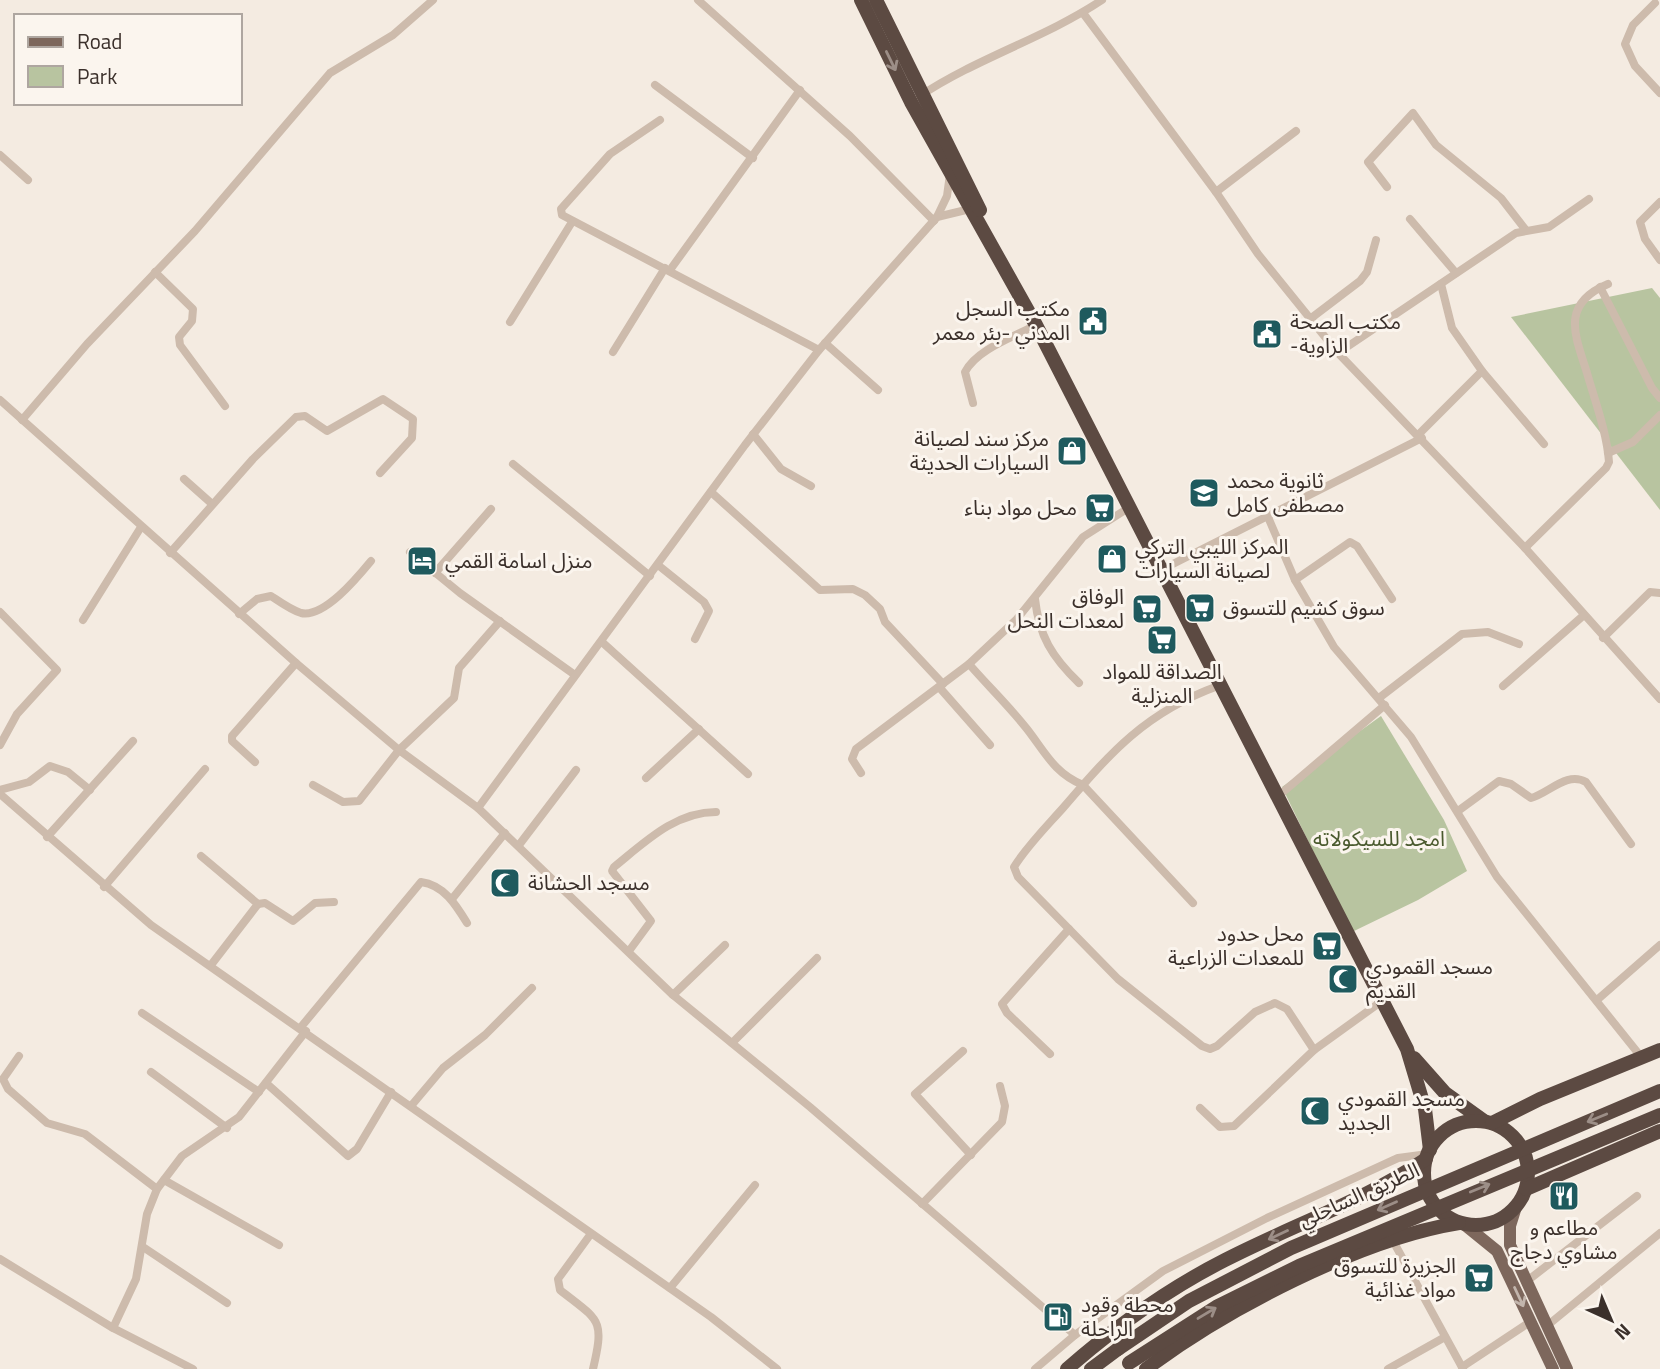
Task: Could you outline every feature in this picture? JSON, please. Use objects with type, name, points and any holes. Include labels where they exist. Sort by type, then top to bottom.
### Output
[{"type":"highway","points":[[861,0],[977,203],[986,232]]},
{"type":"highway","points":[[876,0],[950,173],[986,232],[1130,507],[1218,686],[1407,1049],[1425,1110],[1428,1154],[1425,1185],[1430,1198],[1447,1217],[1462,1224]]},
{"type":"highway","points":[[1146,1369],[1231,1314],[1392,1239],[1462,1224],[1493,1223],[1516,1207],[1526,1189],[1527,1162],[1523,1149],[1505,1129],[1488,1122],[1445,1094],[1407,1049]]},
{"type":"highway","points":[[1067,1369],[1119,1326],[1184,1283],[1243,1251],[1390,1184],[1428,1154],[1437,1139],[1458,1124],[1488,1122],[1660,1050]]},
{"type":"highway","name":"الطريق الساحلي","points":[[1091,1369],[1208,1290],[1291,1248],[1660,1091]]},
{"type":"highway","name":"الطريق الساحلي","points":[[1125,1366],[1218,1306],[1299,1266],[1660,1115]]},
{"type":"highway","points":[[1526,1189],[1660,1131]]},
{"type":"main road","points":[[1516,1207],[1509,1237],[1567,1369]]},
{"type":"main road","points":[[1462,1224],[1495,1248],[1553,1369]]},
{"type":"street","points":[[22,420],[195,231],[330,73],[393,35],[433,0]]},
{"type":"street","points":[[698,0],[800,90],[935,219]]},
{"type":"street","points":[[917,98],[993,54],[1083,13],[1102,0]]},
{"type":"street","points":[[1656,4],[1633,25],[1625,44],[1635,66],[1660,93]]},
{"type":"street","points":[[1083,13],[1216,192],[1258,254],[1338,353],[1525,548],[1660,699]]},
{"type":"street","points":[[655,85],[753,158]]},
{"type":"street","points":[[612,352],[668,269],[753,158],[800,90]]},
{"type":"street","points":[[1387,187],[1368,162],[1413,113],[1436,145],[1501,198],[1525,229]]},
{"type":"street","points":[[660,120],[610,154],[561,209],[562,215],[822,347],[878,390]]},
{"type":"street","points":[[1216,192],[1296,131]]},
{"type":"street","points":[[0,155],[28,180]]},
{"type":"street","points":[[478,808],[753,434],[822,347],[935,219],[947,196],[950,173]]},
{"type":"street","points":[[1338,353],[1525,229],[1549,227],[1589,199]]},
{"type":"street","points":[[1660,202],[1640,222],[1645,239],[1660,260]]},
{"type":"street","points":[[935,219],[970,209]]},
{"type":"street","points":[[1410,219],[1456,273]]},
{"type":"street","points":[[510,321],[572,222]]},
{"type":"street","points":[[1310,319],[1360,281],[1367,272],[1376,240]]},
{"type":"street","points":[[155,272],[193,309],[192,321],[179,337],[180,345],[225,406]]},
{"type":"street","points":[[1441,284],[1452,328],[1482,371],[1545,444]]},
{"type":"street","points":[[1525,548],[1606,468],[1608,453],[1574,332],[1581,301],[1604,285],[1652,388],[1660,398]]},
{"type":"street","points":[[973,403],[965,372],[968,366],[993,347],[1035,325]]},
{"type":"street","points":[[1161,570],[1420,437],[1482,371]]},
{"type":"street","points":[[170,553],[211,503],[296,417],[305,416],[327,431],[383,399],[413,419],[412,438],[380,473]]},
{"type":"street","points":[[0,400],[296,663],[399,750],[478,808],[673,995],[1075,1335]]},
{"type":"street","points":[[1608,453],[1633,442],[1660,415]]},
{"type":"street","points":[[753,434],[781,469],[811,486]]},
{"type":"street","points":[[513,464],[650,576]]},
{"type":"street","points":[[184,479],[211,503]]},
{"type":"street","points":[[711,492],[820,590],[853,589],[866,595],[880,608],[885,622],[990,745]]},
{"type":"street","points":[[861,773],[852,759],[856,749],[969,664],[1035,598],[1083,537],[1130,507]]},
{"type":"street","points":[[435,573],[491,509]]},
{"type":"street","points":[[1268,517],[1295,580],[1334,647],[1411,737],[1504,886],[1642,1058]]},
{"type":"street","points":[[83,620],[141,527]]},
{"type":"street","points":[[1295,580],[1350,542],[1357,546],[1392,599]]},
{"type":"street","points":[[410,552],[575,675]]},
{"type":"street","points":[[239,614],[257,599],[271,596],[298,612],[310,614],[319,611],[351,584],[371,561]]},
{"type":"street","points":[[658,565],[704,602],[709,611],[695,639]]},
{"type":"street","points":[[1603,638],[1650,592],[1660,593]]},
{"type":"street","points":[[1035,598],[1039,625],[1048,650],[1079,683]]},
{"type":"street","points":[[0,612],[57,670],[17,715],[0,745]]},
{"type":"street","points":[[1503,686],[1584,615]]},
{"type":"street","points":[[313,786],[342,802],[357,802],[399,750],[454,698],[459,668],[500,621]]},
{"type":"street","points":[[1276,798],[1382,701],[1462,634],[1488,632],[1519,644]]},
{"type":"street","points":[[602,642],[748,774]]},
{"type":"street","points":[[255,762],[232,741],[232,736],[296,663]]},
{"type":"street","points":[[969,664],[1028,730],[1054,767],[1067,778],[1083,785],[1193,902]]},
{"type":"street","points":[[1218,686],[1183,699],[1156,715],[1114,748],[1014,867],[1018,877],[1126,986],[1202,1046],[1210,1049],[1217,1046],[1255,1012],[1275,1003],[1287,1009],[1314,1050]]},
{"type":"street","points":[[646,778],[699,729]]},
{"type":"street","points":[[47,837],[133,741]]},
{"type":"street","points":[[90,790],[68,772],[50,766],[29,782],[0,792],[47,837],[150,925],[303,1029],[590,1235],[670,1288],[777,1369]]},
{"type":"street","points":[[104,887],[205,769]]},
{"type":"street","points":[[519,845],[576,771]]},
{"type":"street","points":[[1458,811],[1499,781],[1511,784],[1531,798],[1570,778],[1578,778],[1586,782],[1631,844]]},
{"type":"street","points":[[629,951],[651,921],[612,871],[614,867],[648,837],[695,812],[716,813]]},
{"type":"street","points":[[452,899],[505,833]]},
{"type":"street","points":[[201,856],[258,904]]},
{"type":"street","points":[[113,1328],[136,1279],[147,1214],[157,1189],[182,1156],[227,1128],[259,1092],[303,1029],[414,888],[421,882],[430,883],[452,899],[467,923]]},
{"type":"street","points":[[211,965],[258,904],[265,903],[293,921],[315,903],[334,902]]},
{"type":"street","points":[[1050,1054],[1007,1013],[1002,1004],[1069,929]]},
{"type":"street","points":[[1597,1000],[1660,945]]},
{"type":"street","points":[[673,995],[725,946]]},
{"type":"street","points":[[732,1043],[817,958]]},
{"type":"street","points":[[411,1106],[443,1068],[485,1035],[532,988]]},
{"type":"street","points":[[1200,1108],[1220,1127],[1234,1126],[1314,1050],[1382,1001]]},
{"type":"street","points":[[142,1013],[259,1092]]},
{"type":"street","points":[[963,1051],[915,1094],[971,1155]]},
{"type":"street","points":[[19,1056],[3,1079],[8,1089],[24,1105],[47,1123],[85,1133],[157,1189]]},
{"type":"street","points":[[150,1072],[227,1128]]},
{"type":"street","points":[[266,1083],[348,1156],[357,1149],[391,1092]]},
{"type":"street","points":[[922,1204],[1002,1122],[1005,1106],[1000,1086]]},
{"type":"street","points":[[1035,1369],[1130,1293],[1202,1249],[1398,1158],[1428,1154]]},
{"type":"street","points":[[164,1180],[279,1245]]},
{"type":"street","points":[[670,1288],[755,1185]]},
{"type":"street","points":[[1527,1281],[1637,1196]]},
{"type":"street","points":[[1548,1325],[1660,1233]]},
{"type":"street","points":[[590,1235],[558,1279],[558,1284],[560,1290],[596,1319],[600,1327],[593,1369]]},
{"type":"street","points":[[1392,1239],[1463,1368],[1530,1322]]},
{"type":"street","points":[[143,1247],[227,1303]]},
{"type":"street","points":[[0,1259],[113,1328],[193,1369]]},
{"type":"street","points":[[1388,1369],[1445,1336]]},
{"type":"green space","points":[[1652,288],[1660,298],[1660,510],[1511,317]]},
{"type":"green space","name":"امجد للسيكولاته","points":[[1381,716],[1444,820],[1467,871],[1418,900],[1352,932],[1282,787]]},
{"type":"place","name":"مكتب السجل المدني -بئر معمر","points":[[1093,321]]},
{"type":"place","name":"مكتب الصحة -الزاوية","points":[[1267,334]]},
{"type":"place","name":"مركز سند لصيانة السيارات الحديثة","points":[[1072,451]]},
{"type":"place","name":"ثانوية محمد مصطفى كامل","points":[[1204,493]]},
{"type":"place","name":"محل مواد بناء","points":[[1100,508]]},
{"type":"place","name":"المركز الليبي التركي لصيانة السيارات","points":[[1112,559]]},
{"type":"place","name":"منزل اسامة القمي","points":[[422,561]]},
{"type":"place","name":"سوق كشيم للتسوق","points":[[1200,608]]},
{"type":"place","name":"الوفاق لمعدات النحل","points":[[1147,609]]},
{"type":"place","name":"الصداقة للمواد المنزلية","points":[[1162,640]]},
{"type":"place","name":"مسجد الحشانة","points":[[505,883]]},
{"type":"place","name":"محل حدود للمعدات الزراعية","points":[[1327,946]]},
{"type":"place","name":"مسجد القمودي القديم","points":[[1343,979]]},
{"type":"place","name":"مسجد القمودي الجديد","points":[[1315,1111]]},
{"type":"place","name":"مطاعم و مشاوي دجاج","points":[[1564,1196]]},
{"type":"place","name":"الجزيرة للتسوق مواد غذائية","points":[[1479,1278]]},
{"type":"place","name":"محطة وقود الراحلة","points":[[1058,1317]]}]
